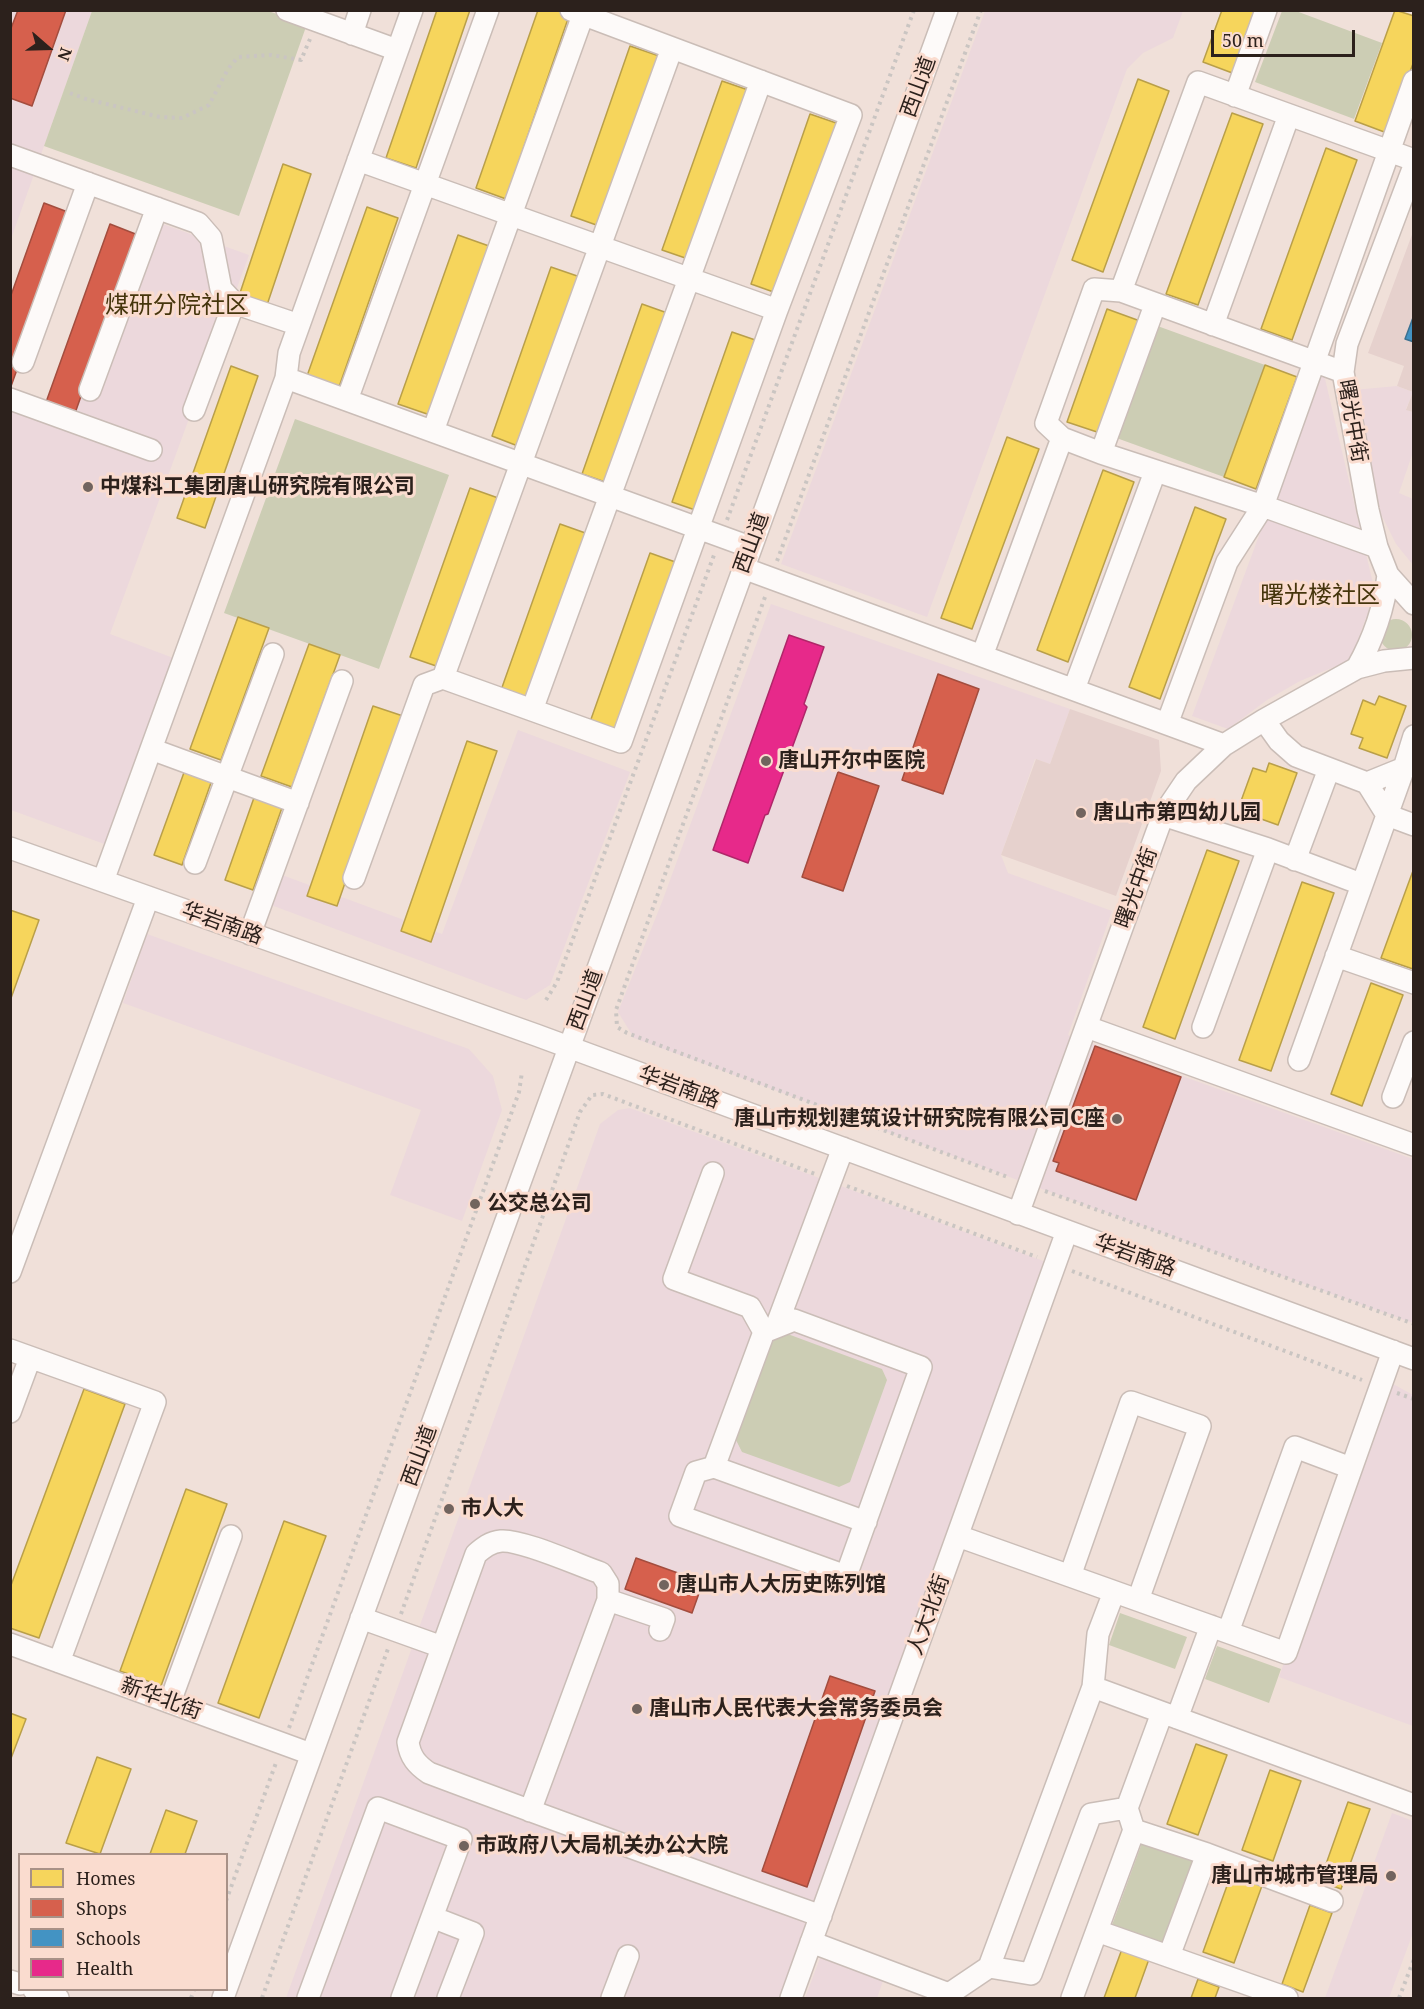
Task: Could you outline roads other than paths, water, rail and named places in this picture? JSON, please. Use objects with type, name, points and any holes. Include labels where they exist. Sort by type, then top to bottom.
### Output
[{"type":"street","points":[[287,10],[397,50]]},
{"type":"street","points":[[351,34],[360,10]]},
{"type":"street","points":[[103,881],[286,378],[289,352],[412,10]]},
{"type":"street","points":[[347,400],[488,10]]},
{"type":"street","name":"西山道","points":[[228,1984],[947,10]]},
{"type":"street","points":[[1235,96],[1266,10]]},
{"type":"street","points":[[354,878],[424,685],[443,678],[621,742],[777,310],[851,114],[577,13],[511,214],[433,431]]},
{"type":"street","points":[[443,678],[672,48]]},
{"type":"street","points":[[532,710],[761,81]]},
{"type":"street","points":[[1167,724],[1227,562],[1263,506],[1413,81]]},
{"type":"street","points":[[1121,291],[1198,82],[1389,151],[1412,175]]},
{"type":"street","points":[[1213,325],[1289,116]]},
{"type":"street","points":[[10,155],[198,223],[211,238],[221,289],[234,303],[299,325]]},
{"type":"street","points":[[358,160],[777,310]]},
{"type":"street","name":"曙光中街","points":[[1412,175],[1347,344],[1343,372],[1377,547],[1388,575],[1413,604]]},
{"type":"street","points":[[24,362],[88,183]]},
{"type":"street","points":[[90,390],[157,208]]},
{"type":"street","points":[[1343,372],[1121,291],[1094,289],[1046,423],[1062,438],[1101,453],[1263,506],[1377,547]]},
{"type":"street","points":[[194,410],[234,303]]},
{"type":"street","points":[[1101,453],[1155,305]]},
{"type":"street","points":[[286,378],[750,547]]},
{"type":"street","points":[[10,399],[151,450]]},
{"type":"street","points":[[982,656],[1062,438]]},
{"type":"street","points":[[1074,689],[1155,472]]},
{"type":"street","points":[[743,568],[1224,745]]},
{"type":"street","points":[[1357,668],[1372,641],[1385,602],[1388,575]]},
{"type":"street","points":[[195,864],[273,654]]},
{"type":"street","name":"曙光中街","points":[[1018,1214],[1163,815],[1186,781],[1224,745],[1357,668],[1413,657]]},
{"type":"street","points":[[250,934],[342,681]]},
{"type":"street","points":[[1264,720],[1279,741],[1296,756],[1367,783],[1387,815],[1413,825]]},
{"type":"street","points":[[1299,1060],[1361,884],[1387,815],[1409,767],[1413,736]]},
{"type":"street","points":[[151,749],[298,803]]},
{"type":"street","points":[[1367,783],[1409,767]]},
{"type":"street","points":[[1295,860],[1329,769]]},
{"type":"street","points":[[1163,815],[1268,849],[1361,884]]},
{"type":"street","name":"华岩南路","points":[[10,848],[843,1148],[1413,1359]]},
{"type":"street","points":[[1203,1027],[1268,849]]},
{"type":"street","points":[[10,1272],[148,898]]},
{"type":"street","points":[[1336,956],[1413,984]]},
{"type":"street","points":[[1087,1027],[1413,1145]]},
{"type":"street","points":[[1393,1097],[1413,1042]]},
{"type":"street","points":[[714,1467],[843,1148]]},
{"type":"street","points":[[713,1173],[674,1280],[750,1307],[770,1329]]},
{"type":"street","name":"人大北街","points":[[791,1998],[1067,1231]]},
{"type":"street","points":[[770,1329],[794,1320],[921,1367],[866,1522],[846,1576],[680,1516],[696,1472],[714,1467],[866,1522]]},
{"type":"street","points":[[958,1536],[1286,1653],[1393,1351]]},
{"type":"street","points":[[10,1412],[20,1354],[154,1402],[59,1662]]},
{"type":"street","points":[[1070,1576],[1131,1402],[1200,1426],[1138,1600]]},
{"type":"street","points":[[1072,1998],[1134,1830],[1127,1808],[1169,1715],[1219,1629],[1295,1447],[1352,1468]]},
{"type":"street","points":[[170,1702],[231,1536]]},
{"type":"street","points":[[530,1811],[608,1599],[608,1584],[600,1573],[516,1542],[500,1541],[486,1545],[476,1554],[442,1647],[408,1742],[409,1752],[419,1766],[429,1773],[530,1811],[588,1827],[821,1916]]},
{"type":"street","points":[[811,1942],[949,1994],[989,1967],[1093,1687],[1098,1634],[1114,1592]]},
{"type":"street","points":[[608,1599],[664,1619],[660,1630]]},
{"type":"street","points":[[361,1618],[442,1647]]},
{"type":"street","name":"新华北街","points":[[10,1644],[311,1754]]},
{"type":"street","points":[[1093,1687],[1413,1805]]},
{"type":"street","points":[[308,1998],[378,1808],[461,1839],[402,1998]]},
{"type":"street","points":[[989,1967],[1031,1974],[1091,1814],[1127,1808]]},
{"type":"street","points":[[1134,1830],[1332,1900]]},
{"type":"street","points":[[1169,1956],[1207,1854]]},
{"type":"street","points":[[432,1917],[473,1933],[448,1998]]},
{"type":"street","points":[[1097,1931],[1287,1998]]},
{"type":"street","points":[[612,1998],[628,1956]]},
{"type":"street","points":[[39,1991],[58,1998]]},
{"type":"place","name":"中煤科工集团唐山研究院有限公司","points":[[88,487]]},
{"type":"place","name":"唐山开尔中医院","points":[[766,761]]},
{"type":"place","name":"唐山市第四幼儿园","points":[[1081,813]]},
{"type":"place","name":"唐山市规划建筑设计研究院有限公司C座","points":[[1117,1119]]},
{"type":"place","name":"公交总公司","points":[[475,1204]]},
{"type":"place","name":"市人大","points":[[449,1509]]},
{"type":"place","name":"唐山市人大历史陈列馆","points":[[664,1585]]},
{"type":"place","name":"唐山市人民代表大会常务委员会","points":[[637,1709]]},
{"type":"place","name":"市政府八大局机关办公大院","points":[[464,1846]]},
{"type":"place","name":"唐山市城市管理局","points":[[1391,1876]]},
{"type":"district","name":"煤研分院社区","points":[[177,306]]},
{"type":"district","name":"曙光楼社区","points":[[1320,596]]}]
